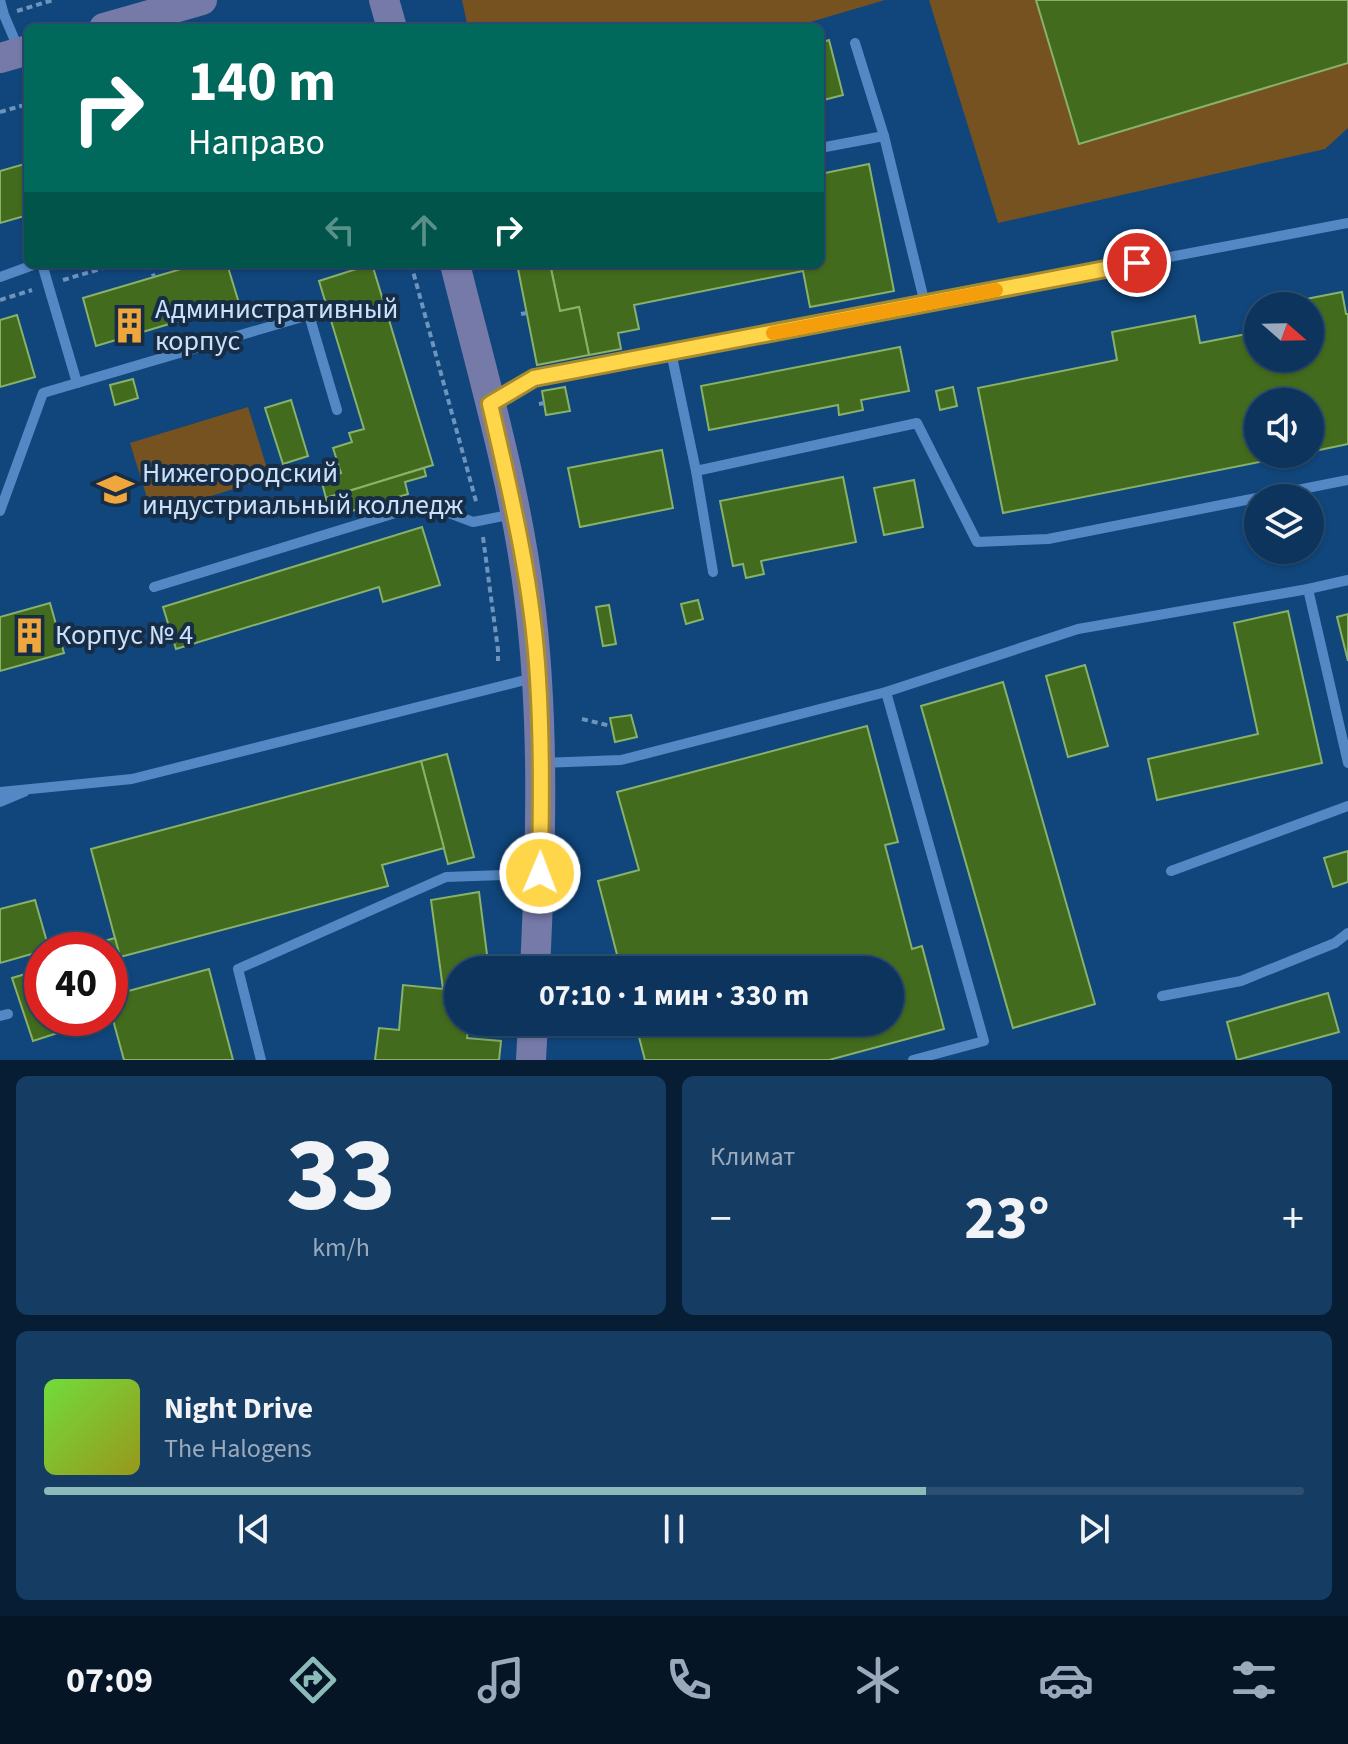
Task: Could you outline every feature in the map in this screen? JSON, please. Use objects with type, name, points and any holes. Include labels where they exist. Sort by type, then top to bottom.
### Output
[{"type":"street","points":[[118,24],[202,0]]},
{"type":"street","points":[[384,0],[391,24]]},
{"type":"street","points":[[456,268],[515,514],[529,593],[538,677],[541,763],[536,956]]},
{"type":"street","points":[[531,1060],[532,1036]]},
{"type":"lane","points":[[0,0],[16,53]]},
{"type":"lane","points":[[855,43],[884,136],[925,304]]},
{"type":"lane","points":[[824,147],[884,136]]},
{"type":"lane","points":[[490,404],[534,378],[1348,223]]},
{"type":"lane","points":[[0,277],[27,268]]},
{"type":"lane","points":[[40,268],[77,383]]},
{"type":"lane","points":[[0,511],[43,393],[309,315],[337,410]]},
{"type":"lane","points":[[671,352],[713,572]]},
{"type":"lane","points":[[696,471],[917,423],[977,542],[1048,539],[1348,480]]},
{"type":"lane","points":[[154,587],[425,504],[473,522],[515,514]]},
{"type":"lane","points":[[541,763],[621,760],[886,692],[1078,629],[1348,580]]},
{"type":"lane","points":[[1308,589],[1348,763]]},
{"type":"lane","points":[[0,792],[132,779],[538,677]]},
{"type":"lane","points":[[886,692],[984,1041],[913,1060]]},
{"type":"lane","points":[[0,802],[34,789]]},
{"type":"lane","points":[[1171,871],[1348,806]]},
{"type":"lane","points":[[261,1060],[238,969],[446,877],[540,873]]},
{"type":"lane","points":[[1162,996],[1241,981],[1335,943],[1348,933]]},
{"type":"path","points":[[4,15],[53,0]]},
{"type":"path","points":[[0,112],[24,105]]},
{"type":"path","points":[[151,268],[154,277]]},
{"type":"path","points":[[412,268],[481,521],[498,661]]},
{"type":"path","points":[[582,719],[611,726]]},
{"type":"shaded area","points":[[462,0],[885,0],[804,24],[467,24]]},
{"type":"shaded area","points":[[929,0],[1348,0],[1348,128],[1325,149],[998,223]]},
{"type":"shaded area","points":[[248,407],[270,478],[152,514],[130,443]]},
{"type":"building","points":[[1036,0],[1348,0],[1348,63],[1079,144]]},
{"type":"building","points":[[829,40],[843,95],[824,100],[824,42]]},
{"type":"building","points":[[24,164],[24,216],[0,223],[0,171]]},
{"type":"building","points":[[869,164],[894,291],[810,307],[803,271],[634,305],[639,329],[618,333],[621,349],[589,355],[579,307],[560,311],[551,268],[824,268],[824,173]]},
{"type":"building","name":"Административный корпус","points":[[184,268],[228,268],[239,303],[96,346],[83,298]]},
{"type":"building","points":[[360,268],[373,268],[433,465],[326,498],[321,479],[341,473],[333,448],[352,442],[349,433],[364,429],[319,281]]},
{"type":"building","points":[[518,268],[551,268],[560,311],[579,307],[589,355],[537,365]]},
{"type":"building","points":[[1342,292],[1348,314],[1348,444],[1324,449],[1324,388],[1244,388],[1244,465],[1003,513],[978,388],[1117,360],[1112,332],[1195,316],[1200,343],[1244,335],[1244,372],[1324,372],[1324,296]]},
{"type":"building","points":[[17,315],[35,377],[0,387],[0,320]]},
{"type":"building","points":[[900,347],[909,391],[861,400],[863,410],[839,415],[838,405],[709,430],[701,386]]},
{"type":"building","points":[[133,379],[138,398],[115,405],[110,385]]},
{"type":"building","points":[[565,387],[570,411],[546,415],[542,391]]},
{"type":"building","points":[[953,387],[957,406],[940,410],[936,391]]},
{"type":"building","points":[[291,400],[308,456],[283,464],[265,408]]},
{"type":"building","points":[[662,450],[673,508],[580,527],[568,468]]},
{"type":"building","points":[[424,468],[426,476],[405,482],[408,494],[332,517],[326,498]]},
{"type":"building","points":[[843,477],[856,542],[761,561],[764,574],[746,578],[743,564],[733,566],[720,501]]},
{"type":"building","points":[[914,480],[923,527],[884,535],[874,488]]},
{"type":"building","points":[[422,527],[440,585],[383,602],[379,587],[176,649],[163,607]]},
{"type":"building","points":[[698,600],[703,619],[686,624],[681,604]]},
{"type":"building","name":"Корпус № 4","points":[[50,603],[64,653],[0,671],[0,617]]},
{"type":"building","points":[[609,605],[616,644],[603,646],[596,607]]},
{"type":"building","points":[[1288,611],[1322,763],[1157,800],[1148,759],[1258,734],[1234,623]]},
{"type":"building","points":[[1348,614],[1348,661],[1337,617]]},
{"type":"building","points":[[1085,665],[1108,746],[1068,757],[1046,676]]},
{"type":"building","points":[[1003,682],[1095,1004],[1013,1028],[921,706]]},
{"type":"building","points":[[631,715],[637,737],[615,742],[610,718]]},
{"type":"building","points":[[867,726],[898,842],[885,845],[912,949],[922,946],[944,1029],[829,1060],[645,1060],[639,1036],[904,1036],[904,956],[617,956],[598,881],[639,870],[617,792]]},
{"type":"building","points":[[447,754],[474,857],[448,864],[421,761]]},
{"type":"building","points":[[421,761],[444,848],[382,865],[388,886],[128,955],[128,932],[113,932],[91,849]]},
{"type":"building","points":[[1348,851],[1348,882],[1333,887],[1324,858]]},
{"type":"building","points":[[479,892],[487,956],[444,956],[444,1036],[501,1041],[499,1060],[375,1060],[379,1028],[399,1030],[403,985],[443,989],[431,900]]},
{"type":"building","points":[[35,900],[44,932],[24,932],[24,956],[0,963],[0,909]]},
{"type":"building","points":[[209,969],[233,1060],[124,1060],[117,1036],[128,1036],[128,991]]},
{"type":"building","points":[[24,974],[24,1014],[12,978]]},
{"type":"building","points":[[1328,993],[1339,1032],[1237,1060],[1227,1022]]},
{"type":"building","points":[[31,1036],[48,1036],[33,1041]]},
{"type":"slow traffic","points":[[773,333],[996,290]]},
{"type":"place","name":"Административный корпус","points":[[129,325]]},
{"type":"place","name":"Нижегородский индустриальный колледж","points":[[116,489]]},
{"type":"place","name":"Корпус № 4","points":[[29,635]]},
{"type":"route","points":[[540,873],[538,677],[529,593],[490,404],[534,378],[1137,263]]}]
